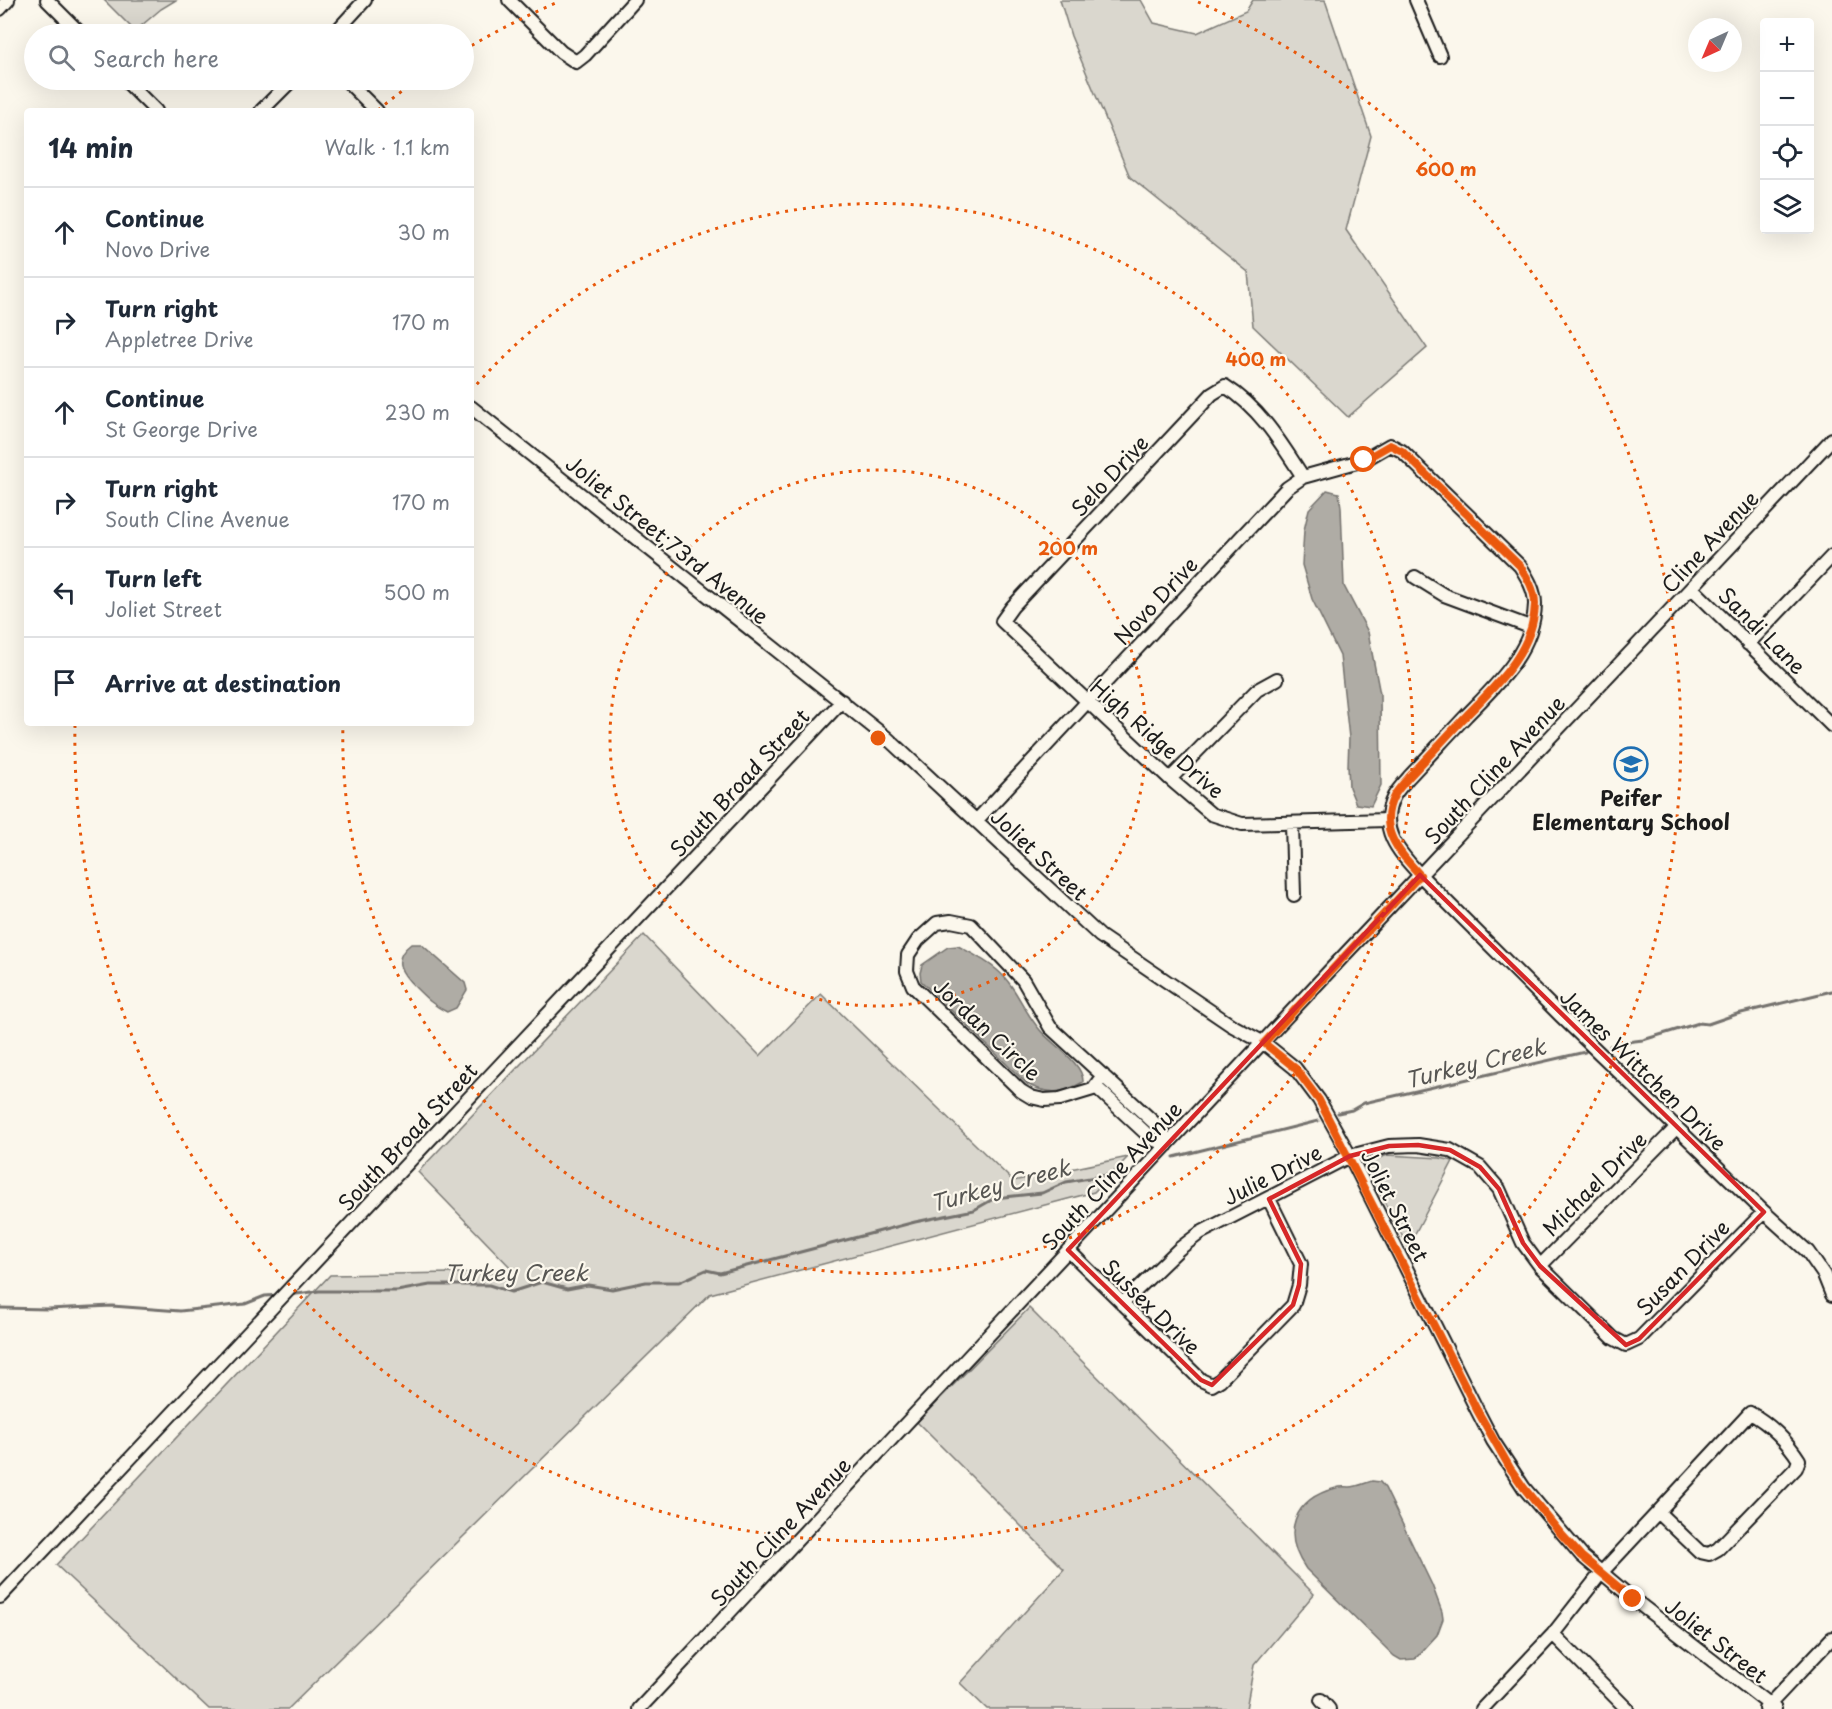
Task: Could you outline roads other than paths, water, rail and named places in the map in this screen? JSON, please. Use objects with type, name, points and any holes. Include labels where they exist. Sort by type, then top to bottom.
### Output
[{"type":"street","points":[[0,9],[8,0]]},
{"type":"street","points":[[47,0],[71,24]]},
{"type":"street","points":[[343,24],[365,0]]},
{"type":"street","points":[[509,0],[561,52],[576,62],[635,0]]},
{"type":"street","points":[[1416,0],[1440,56]]},
{"type":"street","points":[[135,90],[153,108]]},
{"type":"street","points":[[264,108],[282,90]]},
{"type":"street","points":[[356,90],[374,108]]},
{"type":"street","name":"Selo Drive","points":[[1002,621],[1012,607],[1212,393],[1226,386],[1254,409],[1276,435],[1303,477]]},
{"type":"street","name":"Joliet Street;73rd Avenue","points":[[474,408],[701,592],[842,701]]},
{"type":"street","name":"Cline Avenue","points":[[1614,670],[1832,439]]},
{"type":"street","name":"Novo Drive","points":[[975,820],[1287,488],[1303,477],[1364,460],[1390,445],[1402,451],[1520,566],[1531,584],[1535,603],[1530,627]]},
{"type":"street","points":[[1748,644],[1832,556]]},
{"type":"street","points":[[1387,820],[1394,796],[1409,777],[1509,671],[1522,649],[1530,627],[1444,595],[1415,577]]},
{"type":"street","name":"Sandi Lane","points":[[1692,588],[1832,726]]},
{"type":"street","name":"High Ridge Drive","points":[[1002,621],[1170,780],[1211,814],[1242,824],[1387,820]]},
{"type":"street","name":"South Cline Avenue","points":[[639,1709],[1614,670]]},
{"type":"street","points":[[1170,780],[1257,690],[1277,679]]},
{"type":"street","name":"Joliet Street","points":[[842,701],[886,738],[1100,936],[1231,1025],[1264,1043],[1295,1068],[1309,1084],[1350,1156],[1493,1441],[1524,1488],[1581,1556],[1769,1707]]},
{"type":"street","name":"South Broad Street","points":[[0,1597],[842,701]]},
{"type":"street","name":"James Wittchen Drive","points":[[1387,820],[1391,838],[1401,854],[1420,875],[1677,1128],[1808,1252],[1824,1275],[1832,1295]]},
{"type":"street","points":[[1293,824],[1294,895]]},
{"type":"street","name":"Jordan Circle","points":[[1095,1086],[1093,1089],[1060,1099],[1044,1100],[1031,1097],[1021,1091],[913,986],[907,971],[908,955],[918,940],[937,923],[951,921],[971,925],[1023,980],[1050,1027],[1162,1130],[1167,1145]]},
{"type":"street","points":[[1103,1075],[1095,1086],[1152,1139],[1167,1145]]},
{"type":"street","name":"Michael Drive","points":[[1540,1266],[1677,1128]]},
{"type":"street","name":"Julie Drive","points":[[1122,1304],[1179,1249],[1200,1233],[1350,1156],[1389,1146],[1418,1145],[1450,1150],[1480,1167],[1498,1189],[1523,1243],[1540,1266],[1613,1338],[1626,1346]]},
{"type":"street","name":"Sussex Drive","points":[[1068,1250],[1200,1380],[1212,1385],[1228,1372],[1293,1305],[1299,1285],[1301,1264],[1269,1198]]},
{"type":"street","name":"Susan Drive","points":[[1626,1346],[1639,1339],[1764,1212]]},
{"type":"street","points":[[1482,1709],[1553,1634],[1601,1573],[1750,1413],[1762,1419],[1794,1451],[1799,1460],[1796,1468],[1718,1549],[1709,1554],[1700,1552],[1658,1512]]},
{"type":"street","points":[[1553,1634],[1627,1709]]},
{"type":"street","points":[[1769,1707],[1832,1638]]},
{"type":"waterway","name":"Turkey Creek","points":[[1610,1046],[1643,1040],[1699,1023],[1708,1024],[1737,1014],[1832,991]]},
{"type":"waterway","name":"Turkey Creek","points":[[1338,1113],[1352,1110],[1364,1103],[1585,1052]]},
{"type":"waterway","name":"Turkey Creek","points":[[1174,1157],[1318,1121]]},
{"type":"waterway","name":"Turkey Creek","points":[[289,1295],[319,1291],[397,1291],[430,1285],[489,1285],[511,1292],[542,1282],[567,1289],[588,1285],[612,1289],[646,1282],[679,1282],[706,1270],[720,1273],[915,1222],[974,1210],[995,1198],[1042,1193],[1066,1182],[1125,1172]]},
{"type":"waterway","name":"Turkey Creek","points":[[0,1308],[48,1309],[112,1306],[180,1311],[245,1304],[265,1296],[279,1295]]},
{"type":"place","name":"Peifer Elementary School","points":[[1631,764]]}]
